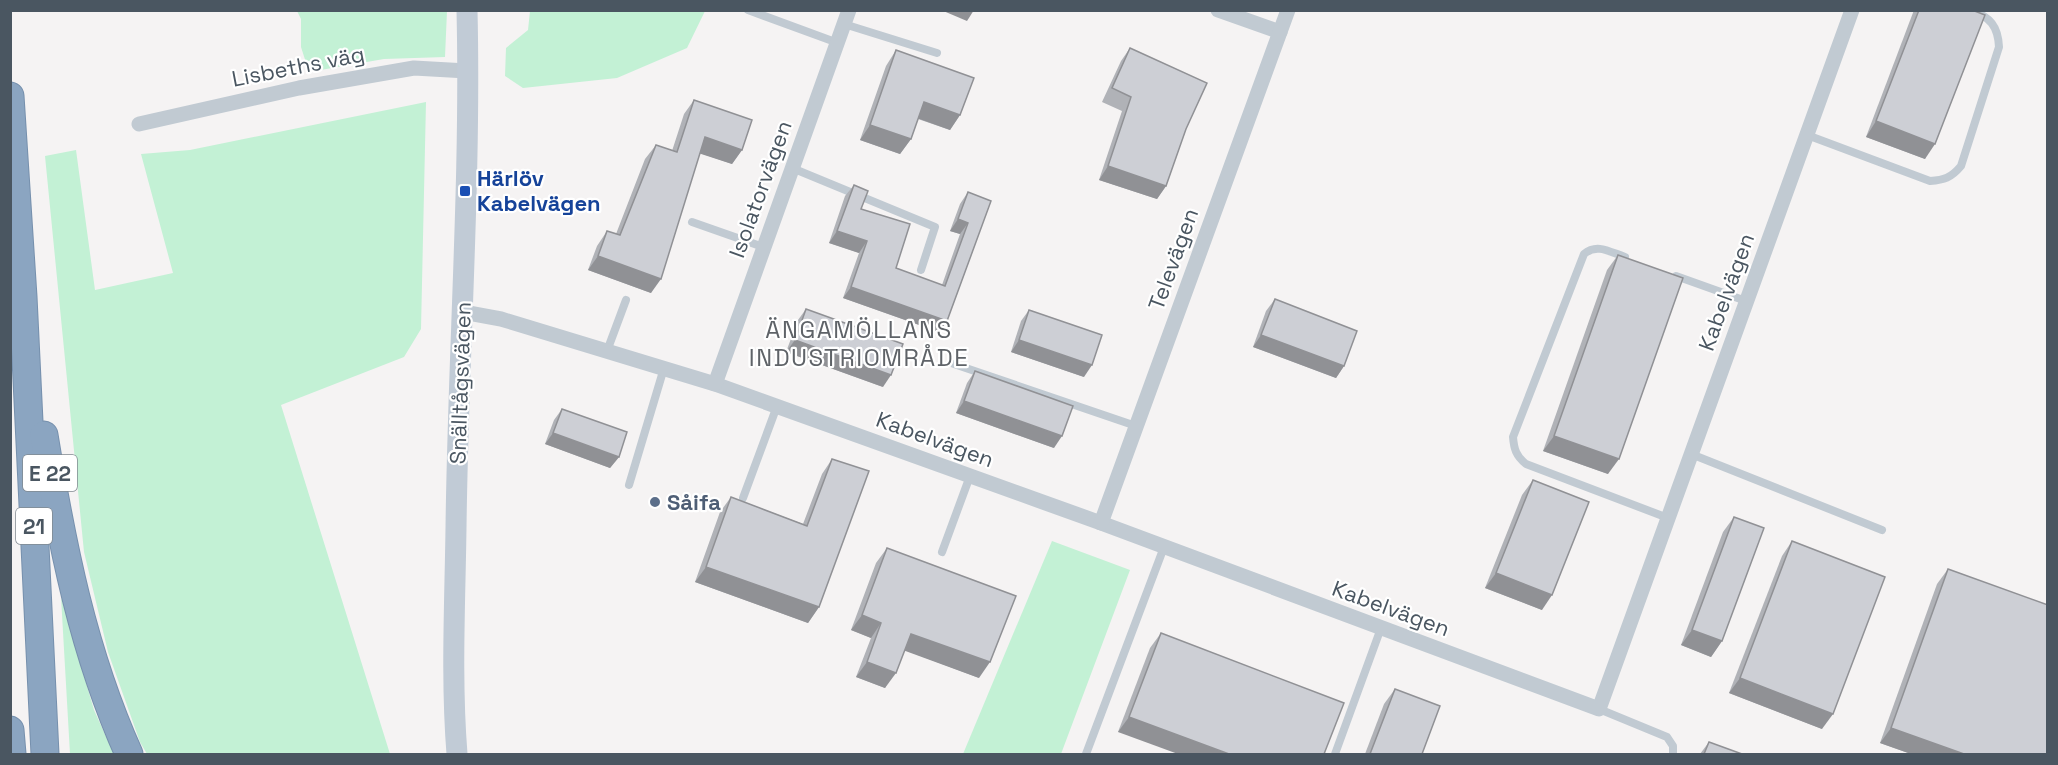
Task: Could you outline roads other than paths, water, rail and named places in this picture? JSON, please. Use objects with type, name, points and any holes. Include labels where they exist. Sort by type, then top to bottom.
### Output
[{"type":"highway","name":"E 22","points":[[10,96],[23,297],[57,513],[67,567],[91,657],[129,754]]},
{"type":"highway","name":"21","points":[[23,297],[45,754]]},
{"type":"highway","points":[[10,730],[12,754]]},
{"type":"street","name":"Snälltågsvägen","points":[[457,754],[454,624],[456,442],[463,312],[467,10]]},
{"type":"street","points":[[1218,10],[1280,32]]},
{"type":"street","name":"Televägen","points":[[1101,523],[1288,10]]},
{"type":"street","name":"Kabelvägen","points":[[463,312],[501,320],[715,384],[1101,523],[1599,709],[1852,10]]},
{"type":"street","name":"Isolatorvägen","points":[[715,384],[838,43],[845,16]]},
{"type":"street","name":"Lisbeths väg","points":[[139,124],[299,88],[414,68],[467,71]]},
{"type":"lane","points":[[748,10],[838,43]]},
{"type":"lane","points":[[1806,135],[1929,181],[1944,180],[1953,176],[1961,166],[1999,47],[1999,34],[1994,23],[1984,15],[1971,10]]},
{"type":"lane","points":[[845,16],[937,53]]},
{"type":"lane","points":[[792,168],[935,227],[921,270]]},
{"type":"lane","points":[[692,222],[763,247]]},
{"type":"lane","points":[[1629,259],[1597,247],[1584,254],[1513,437],[1514,448],[1519,458],[1526,464],[1668,518]]},
{"type":"lane","points":[[1672,274],[1746,301]]},
{"type":"lane","points":[[607,351],[626,300]]},
{"type":"lane","points":[[954,364],[1136,426]]},
{"type":"lane","points":[[629,485],[664,368]]},
{"type":"lane","points":[[743,498],[777,406]]},
{"type":"lane","points":[[1691,454],[1882,530]]},
{"type":"lane","points":[[942,552],[970,476]]},
{"type":"lane","points":[[1086,754],[1164,547]]},
{"type":"lane","points":[[1335,754],[1381,628]]},
{"type":"lane","points":[[1599,709],[1667,737],[1673,746],[1673,754]]},
{"type":"place","name":"Härlöv Kabelvägen","points":[[465,191]]},
{"type":"place","name":"Såifa","points":[[655,502]]},
{"type":"district","name":"ÄNGAMÖLLANS INDUSTRIOMRÅDE","points":[[859,343]]}]
